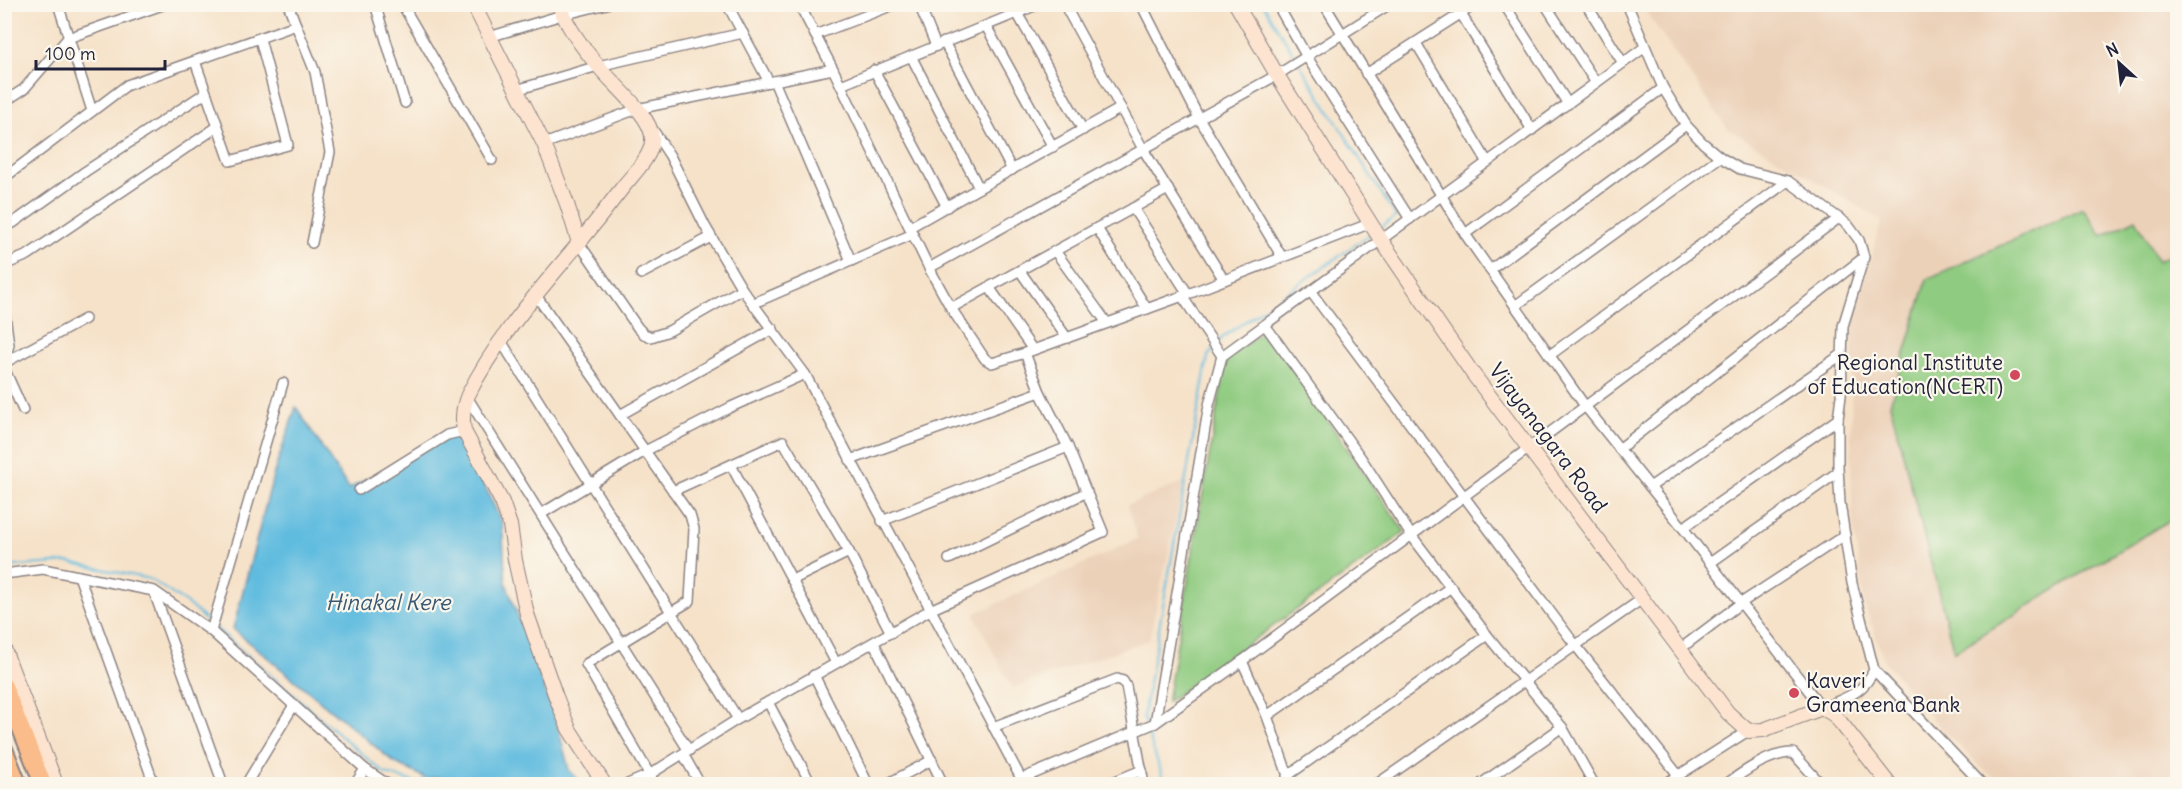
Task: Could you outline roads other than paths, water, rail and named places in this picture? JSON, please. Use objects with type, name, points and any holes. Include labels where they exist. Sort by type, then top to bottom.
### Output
[{"type":"highway","points":[[4,686],[42,784]]},
{"type":"highway","points":[[4,749],[18,784]]},
{"type":"street","points":[[58,4],[92,111]]},
{"type":"street","points":[[4,102],[24,89],[68,38],[165,4]]},
{"type":"street","points":[[288,4],[315,72],[330,152],[312,243]]},
{"type":"street","points":[[375,4],[405,103]]},
{"type":"street","points":[[402,4],[492,160]]},
{"type":"street","points":[[473,4],[544,144],[579,243],[638,328],[651,337],[669,331],[742,289]]},
{"type":"street","points":[[489,37],[561,10],[607,4]]},
{"type":"street","points":[[727,4],[771,81],[851,261]]},
{"type":"street","points":[[799,4],[841,85],[929,268],[951,308],[985,358],[992,363],[1029,352],[1185,295],[1371,223]]},
{"type":"street","points":[[816,35],[896,4]]},
{"type":"street","points":[[919,4],[1012,170]]},
{"type":"street","points":[[841,85],[1039,4]]},
{"type":"street","points":[[1064,4],[1143,149],[1224,280]]},
{"type":"street","points":[[1142,4],[1199,118],[1282,257]]},
{"type":"street","name":"Vijayanagara Road","points":[[1236,4],[1277,75],[1381,240],[1473,374],[1728,713],[1748,731]]},
{"type":"street","points":[[1277,4],[1307,57],[1410,219]]},
{"type":"street","points":[[1324,4],[1465,234],[1585,406],[1822,708],[1833,714],[1841,723],[1889,784]]},
{"type":"street","points":[[929,268],[1277,75],[1390,4]]},
{"type":"street","points":[[1455,4],[1532,130]]},
{"type":"street","points":[[1366,74],[1476,4]]},
{"type":"street","points":[[1504,4],[1568,104]]},
{"type":"street","points":[[1545,4],[1596,83]]},
{"type":"street","points":[[1586,4],[1623,63]]},
{"type":"street","points":[[1627,4],[1663,88],[1686,125],[1720,157],[1740,169],[1788,181],[1848,225],[1859,240],[1864,257],[1843,326],[1838,419],[1840,503],[1852,583],[1874,670],[1982,784]]},
{"type":"street","points":[[561,10],[598,66],[650,126],[670,156],[711,237],[742,289],[774,329],[805,374],[1022,782],[1152,725],[1463,498],[1839,218]]},
{"type":"street","points":[[1017,14],[1083,130]]},
{"type":"street","points":[[4,178],[126,85],[297,25]]},
{"type":"street","points":[[986,26],[1053,147]]},
{"type":"street","points":[[516,90],[598,66],[743,33]]},
{"type":"street","points":[[195,61],[230,161],[288,145],[260,39]]},
{"type":"street","points":[[1416,43],[1487,162]]},
{"type":"street","points":[[1152,725],[1209,405],[1222,356],[1645,47]]},
{"type":"street","points":[[911,56],[979,189]]},
{"type":"street","points":[[544,144],[637,109],[833,69]]},
{"type":"street","points":[[874,70],[947,207]]},
{"type":"street","points":[[1465,234],[1663,88]]},
{"type":"street","points":[[4,226],[13,223],[86,171],[199,97],[207,95]]},
{"type":"street","points":[[754,303],[851,261],[911,231],[947,207],[1121,108]]},
{"type":"street","points":[[1490,270],[1686,125]]},
{"type":"street","points":[[602,784],[603,782],[569,729],[556,697],[527,614],[510,525],[464,430],[463,422],[467,397],[501,341],[535,294],[579,243],[648,153],[652,143],[650,126]]},
{"type":"street","points":[[4,265],[28,255],[217,127]]},
{"type":"street","points":[[1515,306],[1720,157]]},
{"type":"street","points":[[1550,355],[1788,181]]},
{"type":"street","points":[[951,308],[1168,189]]},
{"type":"street","points":[[1134,208],[1222,356]]},
{"type":"street","points":[[1097,228],[1147,309]]},
{"type":"street","points":[[641,274],[711,237]]},
{"type":"street","points":[[1055,251],[1107,323]]},
{"type":"street","points":[[1619,449],[1864,257]]},
{"type":"street","points":[[1020,271],[1067,338]]},
{"type":"street","points":[[628,784],[649,775],[738,719],[813,675],[874,644],[930,610],[1103,532],[1068,447],[1040,392],[1029,352],[989,287]]},
{"type":"street","points":[[1311,292],[1463,498],[1679,776]]},
{"type":"street","points":[[535,294],[690,515],[694,529],[690,601],[586,664],[655,784]]},
{"type":"street","points":[[4,307],[9,345],[4,362]]},
{"type":"street","points":[[4,362],[85,319]]},
{"type":"street","points":[[1265,325],[1361,458],[1411,535],[1487,635],[1562,727],[1594,784]]},
{"type":"street","points":[[620,415],[774,329]]},
{"type":"street","points":[[501,341],[738,719]]},
{"type":"street","points":[[1650,487],[1841,355]]},
{"type":"street","points":[[4,368],[23,410]]},
{"type":"street","points":[[541,514],[645,452],[731,407],[805,374]]},
{"type":"street","points":[[211,631],[283,383]]},
{"type":"street","points":[[850,460],[1040,392]]},
{"type":"street","points":[[467,397],[622,643],[686,753],[700,784]]},
{"type":"street","points":[[1683,528],[1838,419]]},
{"type":"street","points":[[359,490],[447,435],[464,430]]},
{"type":"street","points":[[673,491],[783,441],[849,552],[891,633]]},
{"type":"street","points":[[882,521],[1068,447]]},
{"type":"street","points":[[731,465],[836,663]]},
{"type":"street","points":[[1710,563],[1838,472]]},
{"type":"street","points":[[949,560],[1087,492]]},
{"type":"street","points":[[1680,649],[1741,603],[1845,535]]},
{"type":"street","points":[[792,580],[849,552]]},
{"type":"street","points":[[4,574],[43,569],[154,591],[211,631],[365,769],[387,784]]},
{"type":"street","points":[[79,576],[154,784]]},
{"type":"street","points":[[1267,716],[1451,587]]},
{"type":"street","points":[[154,591],[223,784]]},
{"type":"street","points":[[1377,784],[1642,599]]},
{"type":"street","points":[[1242,661],[1267,716],[1289,780],[1487,635]]},
{"type":"street","points":[[874,644],[943,784]]},
{"type":"street","points":[[4,649],[56,784]]},
{"type":"street","points":[[1666,784],[1748,731],[1762,730],[1822,708],[1859,691],[1874,670]]},
{"type":"street","points":[[813,675],[868,784]]},
{"type":"street","points":[[993,727],[1117,679],[1123,681],[1137,732],[1144,784]]},
{"type":"street","points":[[768,702],[811,784]]},
{"type":"street","points":[[246,784],[294,705]]},
{"type":"street","points":[[1481,784],[1562,727]]},
{"type":"street","points":[[1726,784],[1767,759],[1782,753],[1793,753],[1821,784]]},
{"type":"street","points":[[887,784],[932,760]]},
{"type":"street","points":[[355,784],[365,769]]},
{"type":"street","points":[[1108,784],[1142,770]]},
{"type":"street","points":[[4,773],[9,784]]},
{"type":"water","name":"Hinakal Kere","points":[[296,407],[349,489],[458,429],[502,523],[506,583],[558,727],[569,770],[583,784],[504,784],[434,777],[427,779],[394,762],[233,629],[274,473]]},
{"type":"waterway","points":[[1263,4],[1296,58]]},
{"type":"waterway","points":[[1299,63],[1396,216],[1380,228]]},
{"type":"waterway","points":[[1217,344],[1223,337],[1371,234]]},
{"type":"waterway","points":[[1146,725],[1143,717],[1208,356],[1214,349]]},
{"type":"waterway","points":[[4,567],[68,562],[150,579],[189,605],[211,625]]},
{"type":"waterway","points":[[216,628],[384,773],[417,783],[427,779]]},
{"type":"waterway","points":[[1147,731],[1165,784]]},
{"type":"place","name":"Regional Institute of Education(NCERT)","points":[[2015,375]]},
{"type":"place","name":"Kaveri Grameena Bank","points":[[1794,693]]}]
